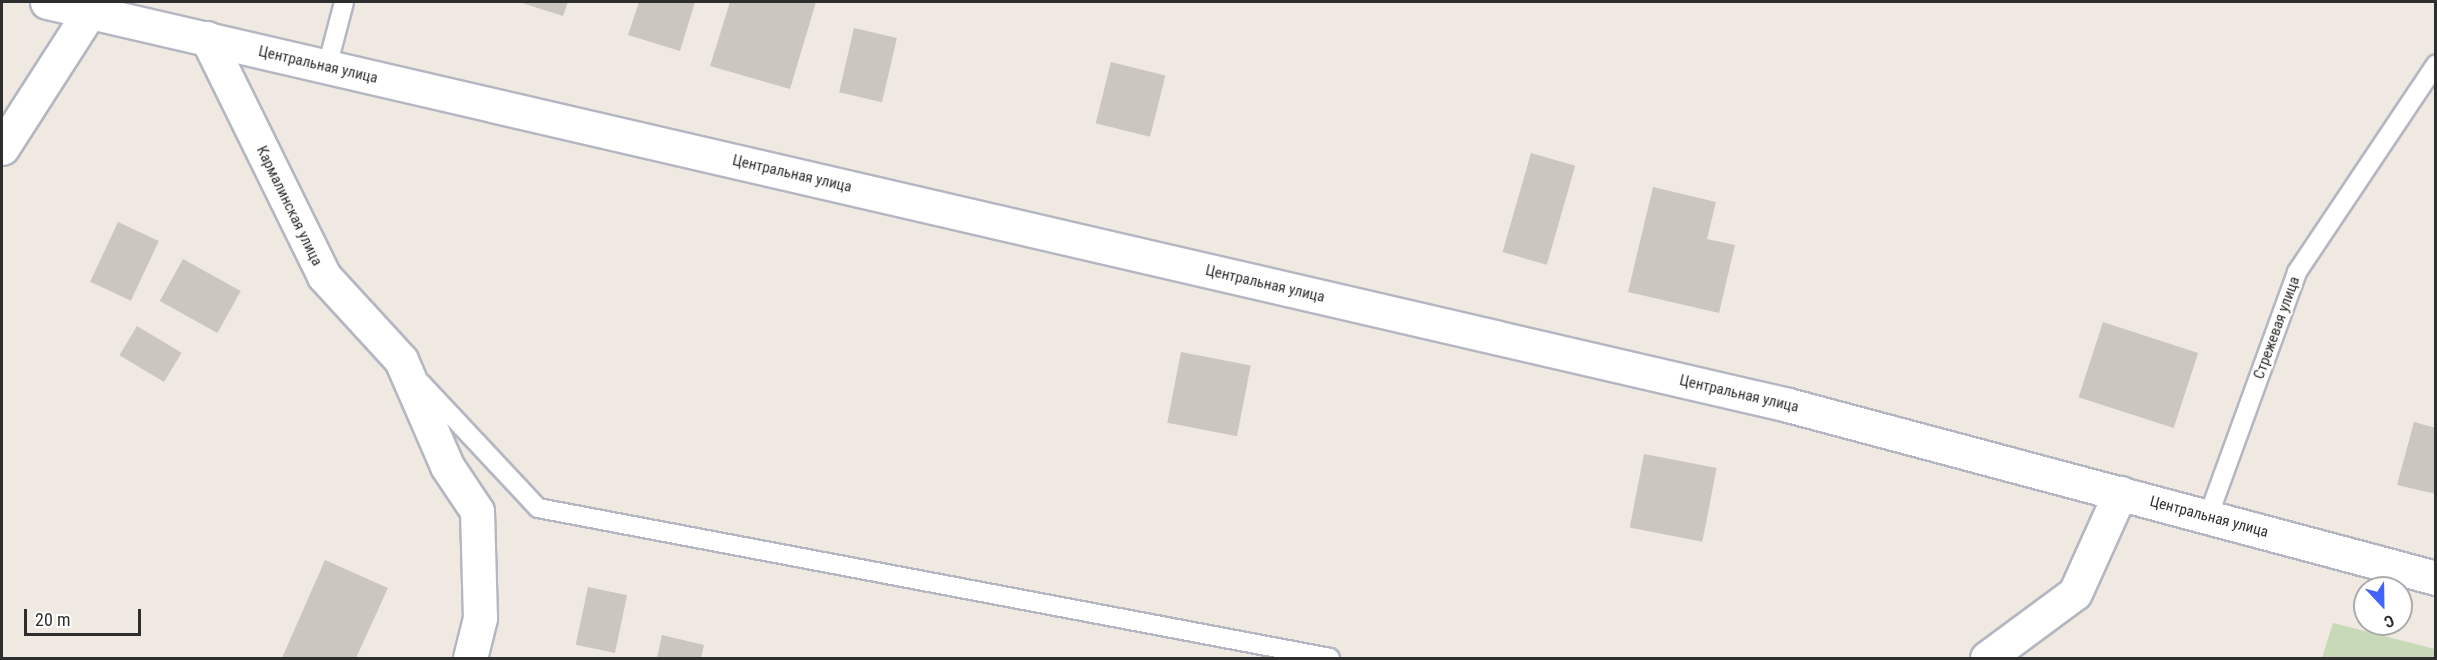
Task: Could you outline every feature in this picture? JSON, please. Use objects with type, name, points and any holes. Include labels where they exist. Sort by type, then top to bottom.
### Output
[{"type":"street","name":"Центральная улица","points":[[47,2],[1788,405],[2436,578]]},
{"type":"street","points":[[2,148],[90,11]]},
{"type":"street","name":"Кармалинская улица","points":[[207,38],[324,276],[401,360],[447,466],[477,511],[480,618],[470,658]]},
{"type":"street","points":[[1987,658],[2075,593],[2120,494]]},
{"type":"lane","points":[[327,67],[344,2]]},
{"type":"lane","name":"Стрежевая улица","points":[[2208,517],[2297,272],[2436,64]]},
{"type":"lane","points":[[401,360],[538,508],[1330,658]]},
{"type":"green space","points":[[2333,623],[2353,628],[2353,636],[2384,636],[2435,649],[2435,658],[2322,658]]},
{"type":"building","points":[[519,2],[568,2],[563,16]]},
{"type":"building","points":[[639,2],[695,2],[680,51],[628,35]]},
{"type":"building","points":[[730,2],[816,2],[790,89],[710,66]]},
{"type":"building","points":[[854,28],[897,38],[882,102],[839,92]]},
{"type":"building","points":[[1111,62],[1165,76],[1150,137],[1096,123]]},
{"type":"building","points":[[1531,153],[1575,166],[1547,265],[1503,252]]},
{"type":"building","points":[[1653,187],[1716,202],[1707,239],[1735,245],[1719,313],[1628,292]]},
{"type":"building","points":[[118,222],[159,241],[131,301],[90,282]]},
{"type":"building","points":[[183,259],[241,291],[217,333],[160,301]]},
{"type":"building","points":[[2103,322],[2198,353],[2174,428],[2079,397]]},
{"type":"building","points":[[137,326],[182,353],[164,382],[119,355]]},
{"type":"building","points":[[1181,352],[1251,366],[1237,436],[1167,423]]},
{"type":"building","points":[[2414,422],[2436,428],[2436,494],[2397,485]]},
{"type":"building","points":[[1644,454],[1717,468],[1702,542],[1630,528]]},
{"type":"building","points":[[325,560],[388,588],[356,658],[282,658]]},
{"type":"building","points":[[588,587],[627,595],[615,653],[576,645]]},
{"type":"building","points":[[662,635],[704,645],[701,658],[657,658]]}]
